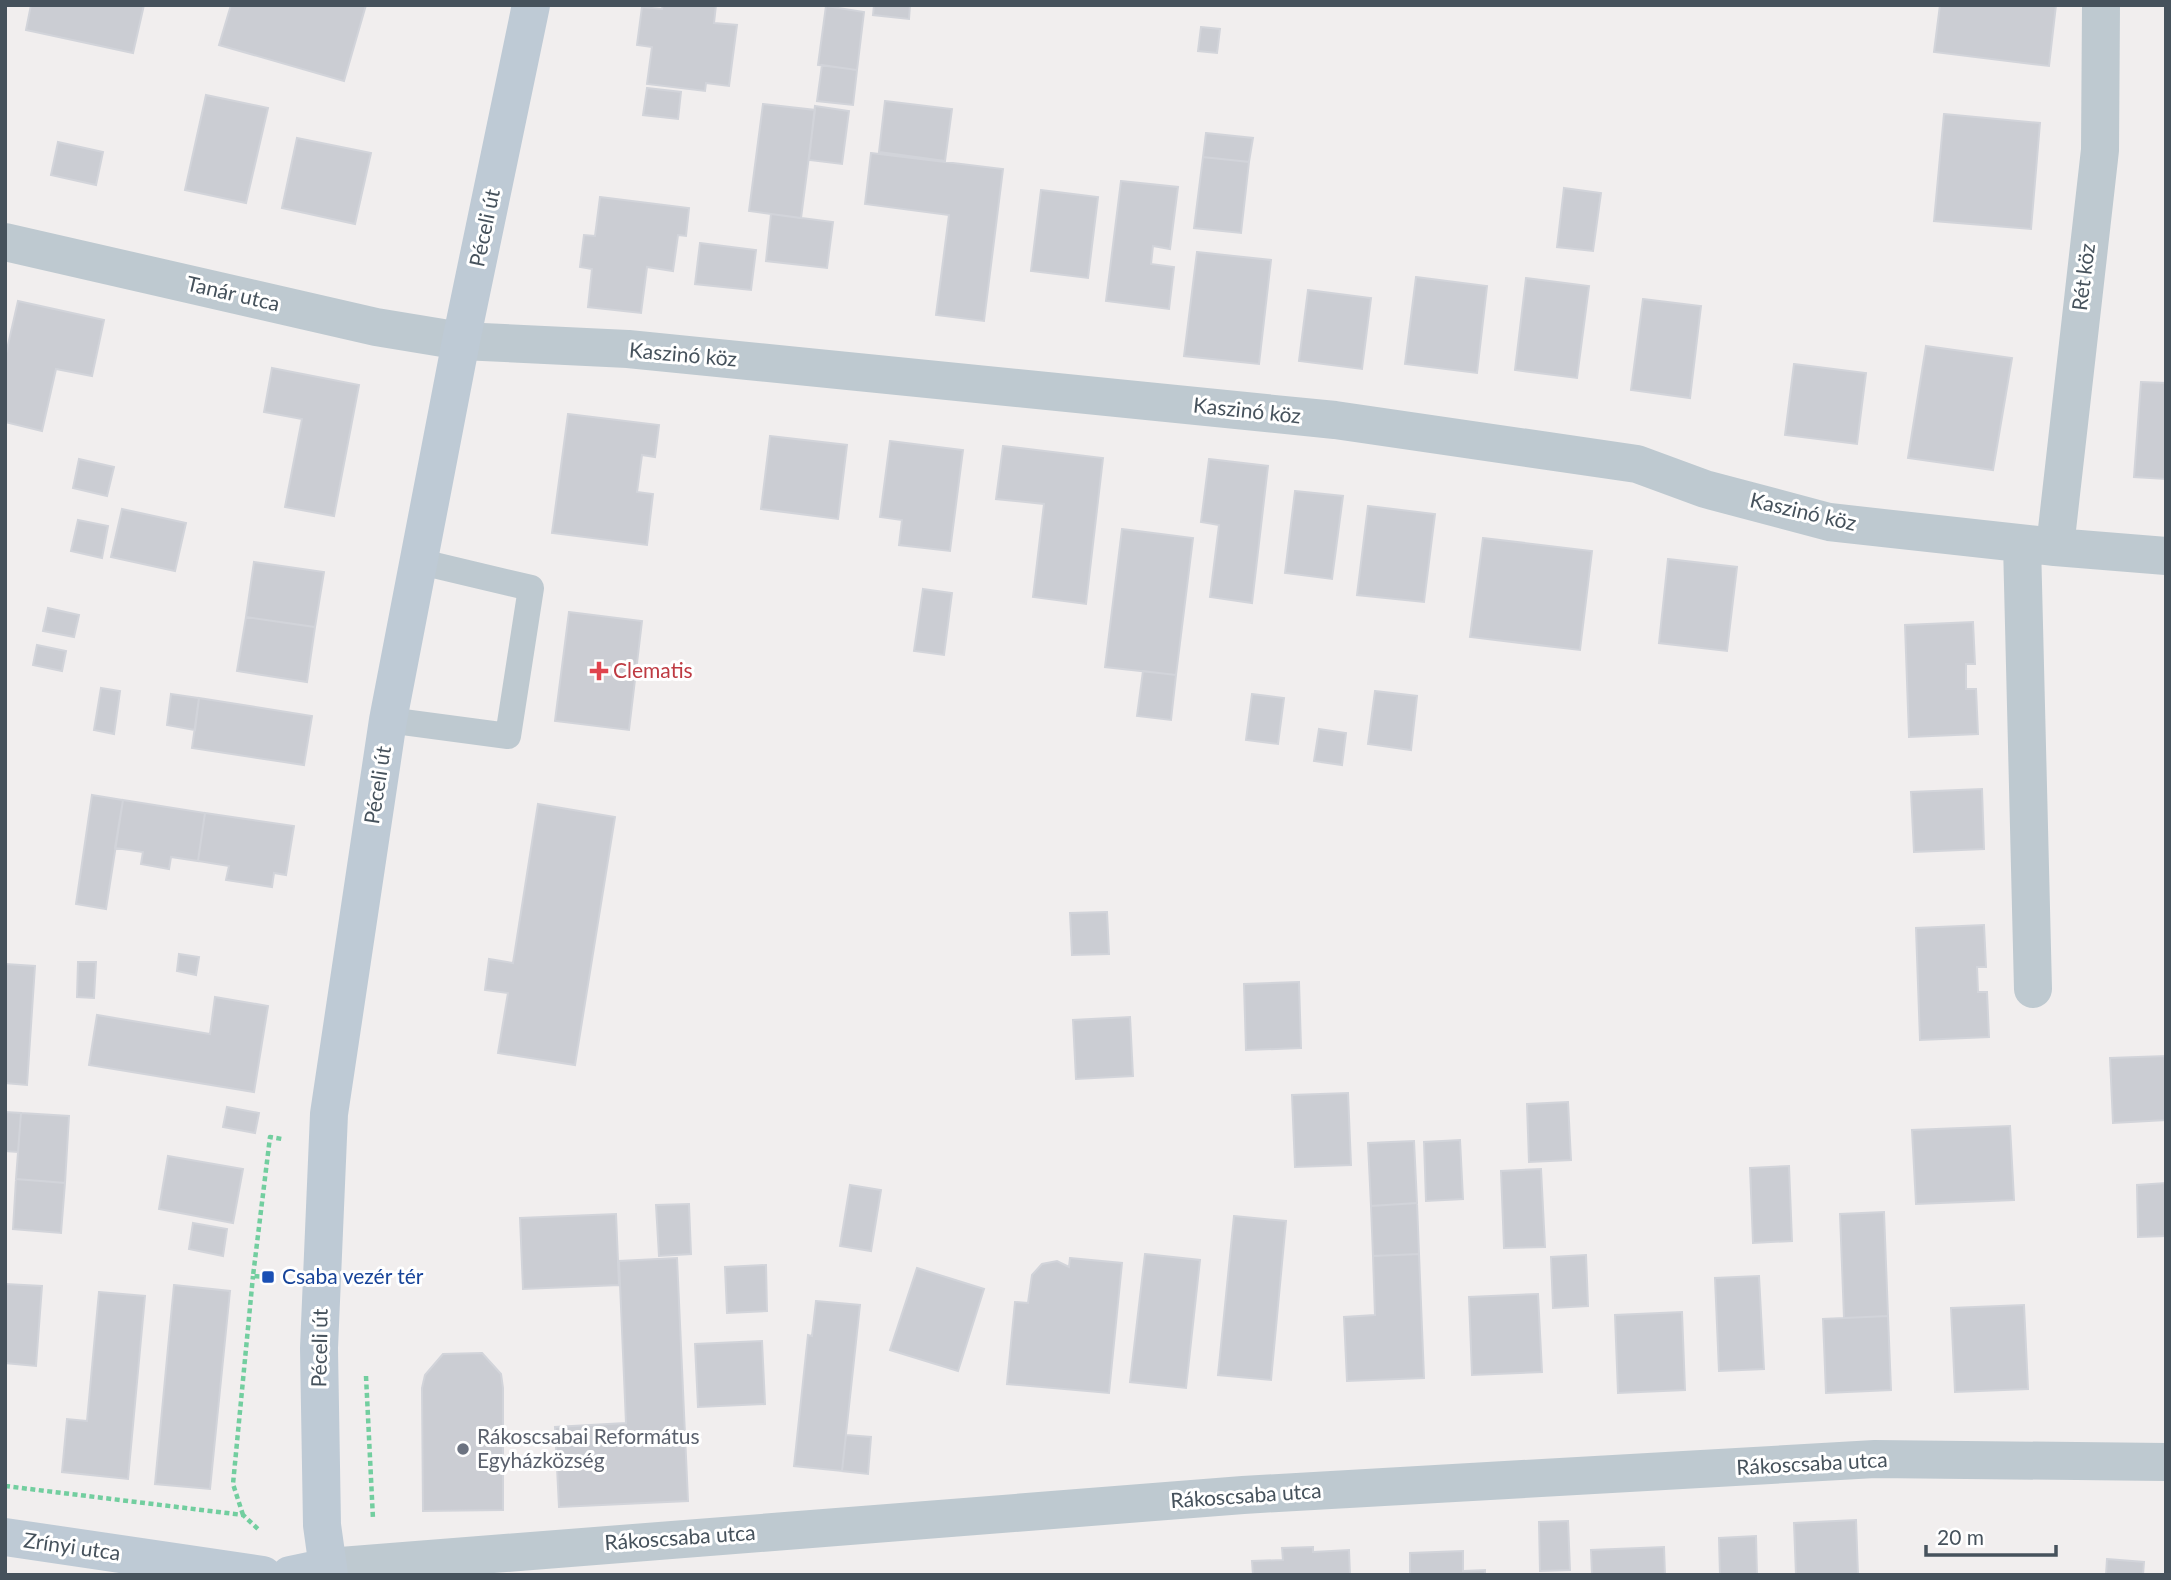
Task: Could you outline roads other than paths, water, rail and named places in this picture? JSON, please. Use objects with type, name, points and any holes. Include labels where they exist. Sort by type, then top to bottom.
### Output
[{"type":"main road","name":"Péceli út","points":[[328,1571],[322,1525],[319,1348],[328,1114],[388,719],[461,341],[531,5]]},
{"type":"main road","name":"Zrínyi utca","points":[[5,1537],[263,1575]]},
{"type":"main road","points":[[290,1575],[328,1571]]},
{"type":"street","name":"Rét köz","points":[[2039,545],[2100,150],[2101,5]]},
{"type":"street","name":"Tanár utca","points":[[5,242],[376,327],[461,341]]},
{"type":"street","name":"Kaszinó köz","points":[[461,341],[628,349],[1335,420],[1637,464],[1705,489],[1829,522],[2166,556]]},
{"type":"street","points":[[2032,989],[2039,545]]},
{"type":"street","name":"Rákoscsaba utca","points":[[328,1571],[571,1561],[1243,1495],[1847,1461],[2166,1462]]},
{"type":"lane","points":[[388,719],[509,736],[531,588],[418,561]]},
{"type":"place","name":"Clematis","points":[[599,671]]},
{"type":"place","name":"Csaba vezér tér","points":[[268,1277]]},
{"type":"place","name":"Rákoscsabai Református Egyházközség","points":[[463,1449]]}]
